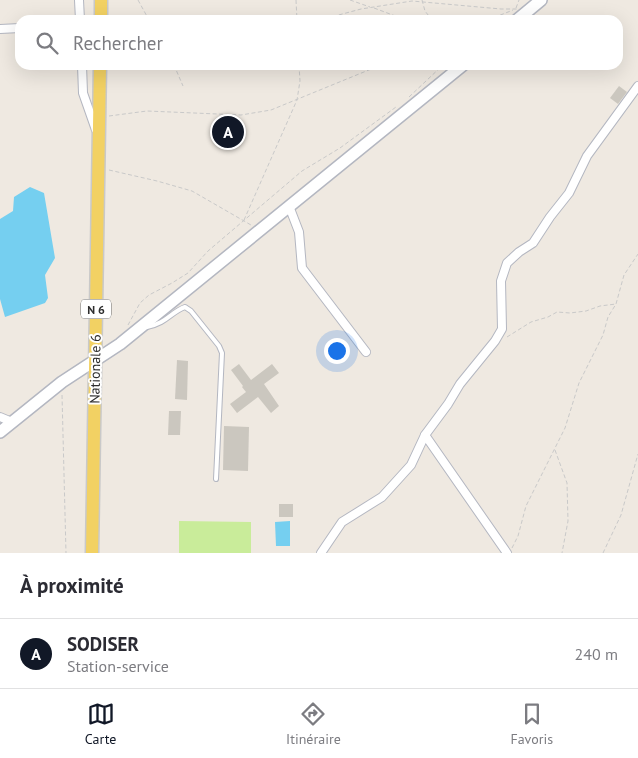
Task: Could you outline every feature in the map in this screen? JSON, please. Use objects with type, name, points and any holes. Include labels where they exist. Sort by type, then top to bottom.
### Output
[{"type":"main road","points":[[101,0],[101,15]]},
{"type":"main road","points":[[516,14],[542,0]]},
{"type":"main road","name":"Nationale 6","points":[[92,553],[100,70]]},
{"type":"main road","points":[[0,432],[62,382],[95,361],[133,328],[260,230],[457,70]]},
{"type":"street","points":[[79,0],[80,15]]},
{"type":"street","points":[[0,29],[15,28]]},
{"type":"street","points":[[82,70],[83,93],[98,137]]},
{"type":"street","points":[[321,553],[342,522],[382,497],[411,465],[425,436],[460,384],[495,342],[502,328],[501,281],[507,263],[533,242],[569,193],[587,156],[638,86]]},
{"type":"street","points":[[289,206],[298,232],[302,268],[366,352]]},
{"type":"street","points":[[0,417],[12,422]]},
{"type":"street","points":[[425,436],[508,553]]},
{"type":"lane","points":[[133,328],[163,322],[185,307],[191,311],[219,346],[222,353],[216,479]]},
{"type":"path","points":[[138,0],[146,15]]},
{"type":"path","points":[[296,0],[297,15]]},
{"type":"path","points":[[350,0],[393,15]]},
{"type":"path","points":[[422,0],[428,15]]},
{"type":"path","points":[[340,15],[372,7],[422,0],[489,8],[516,14],[527,7]]},
{"type":"path","points":[[501,15],[516,14],[527,7]]},
{"type":"path","points":[[176,70],[183,86]]},
{"type":"path","points":[[244,221],[297,100],[300,81],[299,70]]},
{"type":"path","points":[[99,118],[147,111],[241,116],[271,110],[369,70]]},
{"type":"path","points":[[407,99],[438,70]]},
{"type":"path","points":[[133,328],[140,303],[149,295],[188,272],[208,251],[302,171],[340,148],[400,104]]},
{"type":"path","points":[[98,168],[192,191],[260,230]]},
{"type":"path","points":[[508,553],[518,536],[526,506],[568,420],[580,383],[603,335],[608,317],[616,304],[624,275],[638,254]]},
{"type":"path","points":[[495,342],[500,341],[531,322],[548,317],[556,312],[586,311],[600,306],[616,304]]},
{"type":"path","points":[[62,382],[66,553]]},
{"type":"path","points":[[554,449],[567,483],[568,521],[562,553]]},
{"type":"path","points":[[603,553],[621,515],[638,454]]},
{"type":"green space","points":[[179,521],[251,522],[251,553],[179,553]]},
{"type":"water","points":[[30,187],[44,193],[55,258],[45,275],[48,298],[45,303],[5,317],[0,299],[0,219],[13,211],[14,197]]},
{"type":"water","points":[[290,521],[290,546],[276,546],[275,522]]},
{"type":"building","points":[[619,86],[627,92],[618,104],[610,98]]},
{"type":"building","points":[[177,360],[188,361],[187,400],[175,399]]},
{"type":"building","points":[[239,364],[251,380],[272,364],[279,373],[264,384],[279,406],[271,413],[258,397],[237,413],[230,404],[246,392],[231,370]]},
{"type":"building","points":[[169,411],[181,411],[180,435],[168,435]]},
{"type":"building","points":[[224,426],[249,427],[248,471],[223,470]]},
{"type":"building","points":[[279,504],[293,504],[293,517],[279,517]]},
{"type":"place","name":"SODISER","points":[[228,132]]}]
